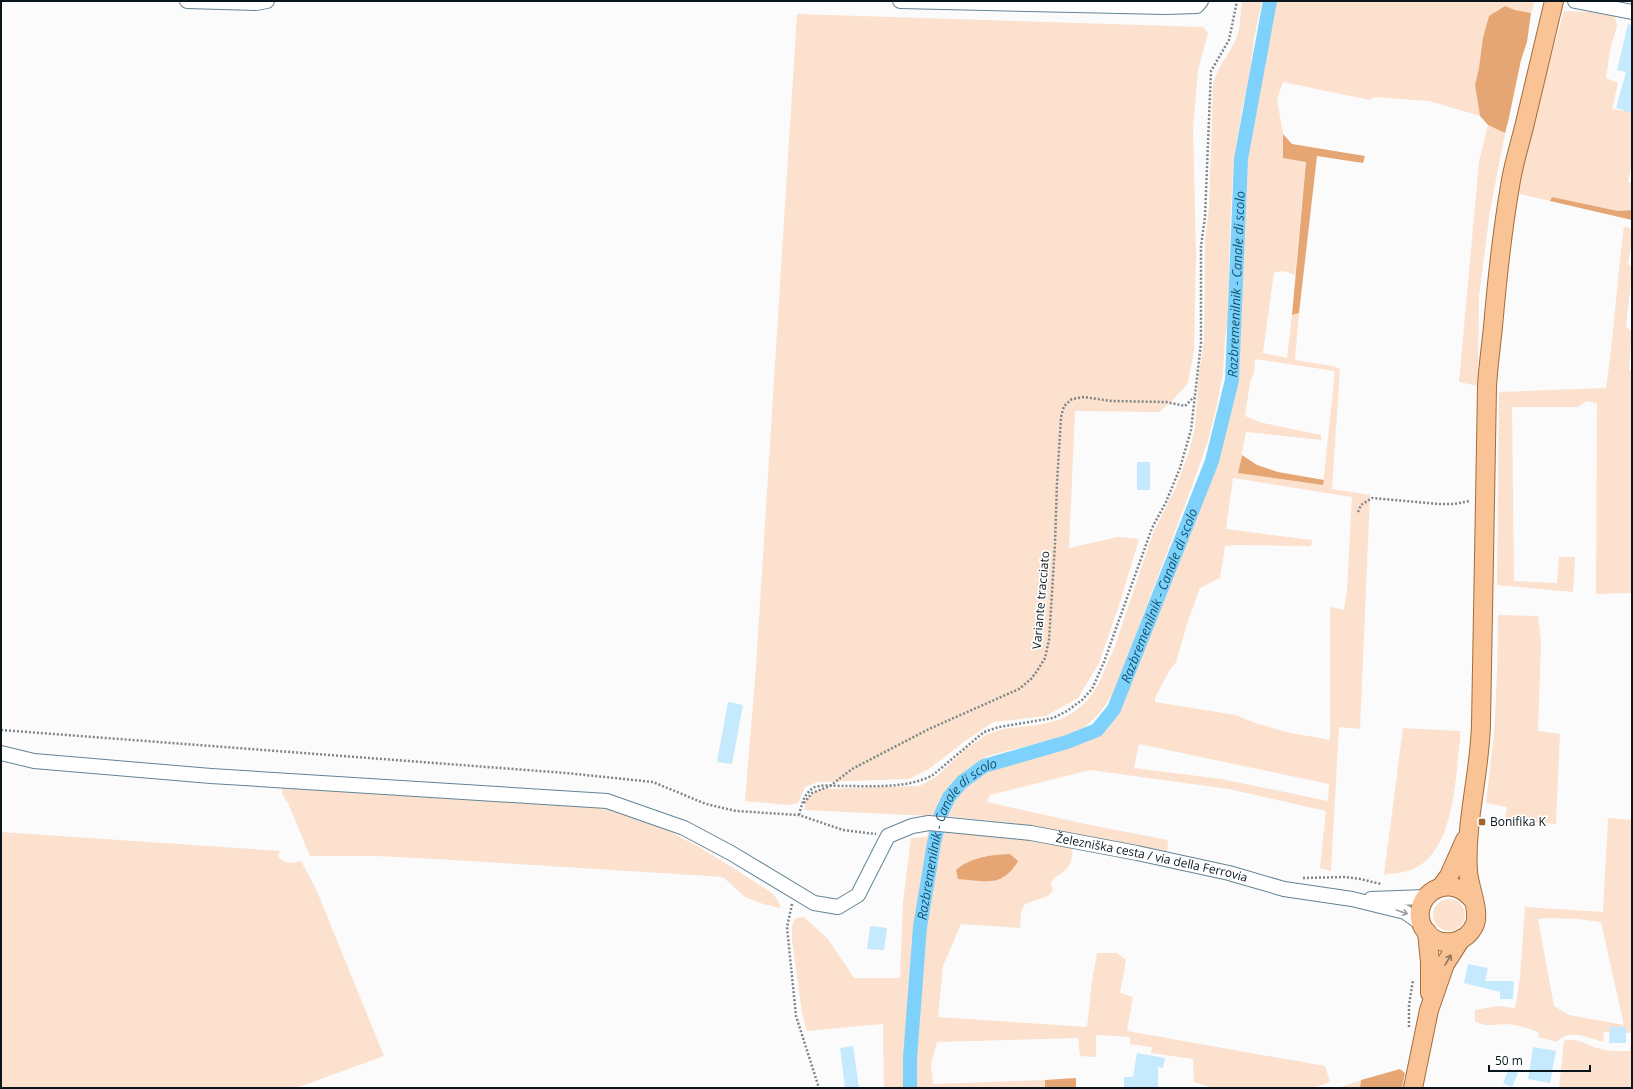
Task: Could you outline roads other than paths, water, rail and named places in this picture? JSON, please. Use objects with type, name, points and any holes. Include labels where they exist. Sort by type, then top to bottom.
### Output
[{"type":"main road","points":[[1413,1088],[1430,1010],[1445,964],[1461,940],[1469,934],[1477,917],[1468,872],[1469,832],[1481,735],[1487,385],[1500,258],[1510,184],[1554,1]]},
{"type":"main road","points":[[1441,887],[1449,876],[1469,832]]},
{"type":"main road","points":[[1430,1010],[1430,962],[1424,928],[1420,915],[1421,906],[1426,897],[1433,890],[1441,887],[1450,886],[1459,888],[1467,892],[1473,900]]},
{"type":"main road","points":[[1424,928],[1434,938],[1443,942],[1461,940]]},
{"type":"street","points":[[187,1],[259,2]]},
{"type":"street","points":[[907,1],[1115,3],[1197,6],[1201,1]]},
{"type":"street","points":[[1575,1],[1632,12]]},
{"type":"street","name":"Železniška cesta / via della Ferrovia","points":[[1,753],[34,761],[204,775],[607,801],[684,828],[731,853],[814,903],[838,907],[858,895],[888,836],[912,826],[929,823],[1031,833],[1183,863],[1229,873],[1284,889],[1352,899],[1405,912],[1424,928]]},
{"type":"street","name":"Železniška cesta / via della Ferrovia","points":[[1352,899],[1426,897]]},
{"type":"waterway","name":"Razbremenilnik - Canale di scolo","points":[[910,1088],[910,1058],[920,927],[934,843],[941,814],[949,797],[962,782],[984,766],[1067,742],[1097,730],[1114,709],[1212,461],[1232,380],[1241,159],[1270,1]]},
{"type":"place","name":"Bonifika K","points":[[1482,822]]}]
